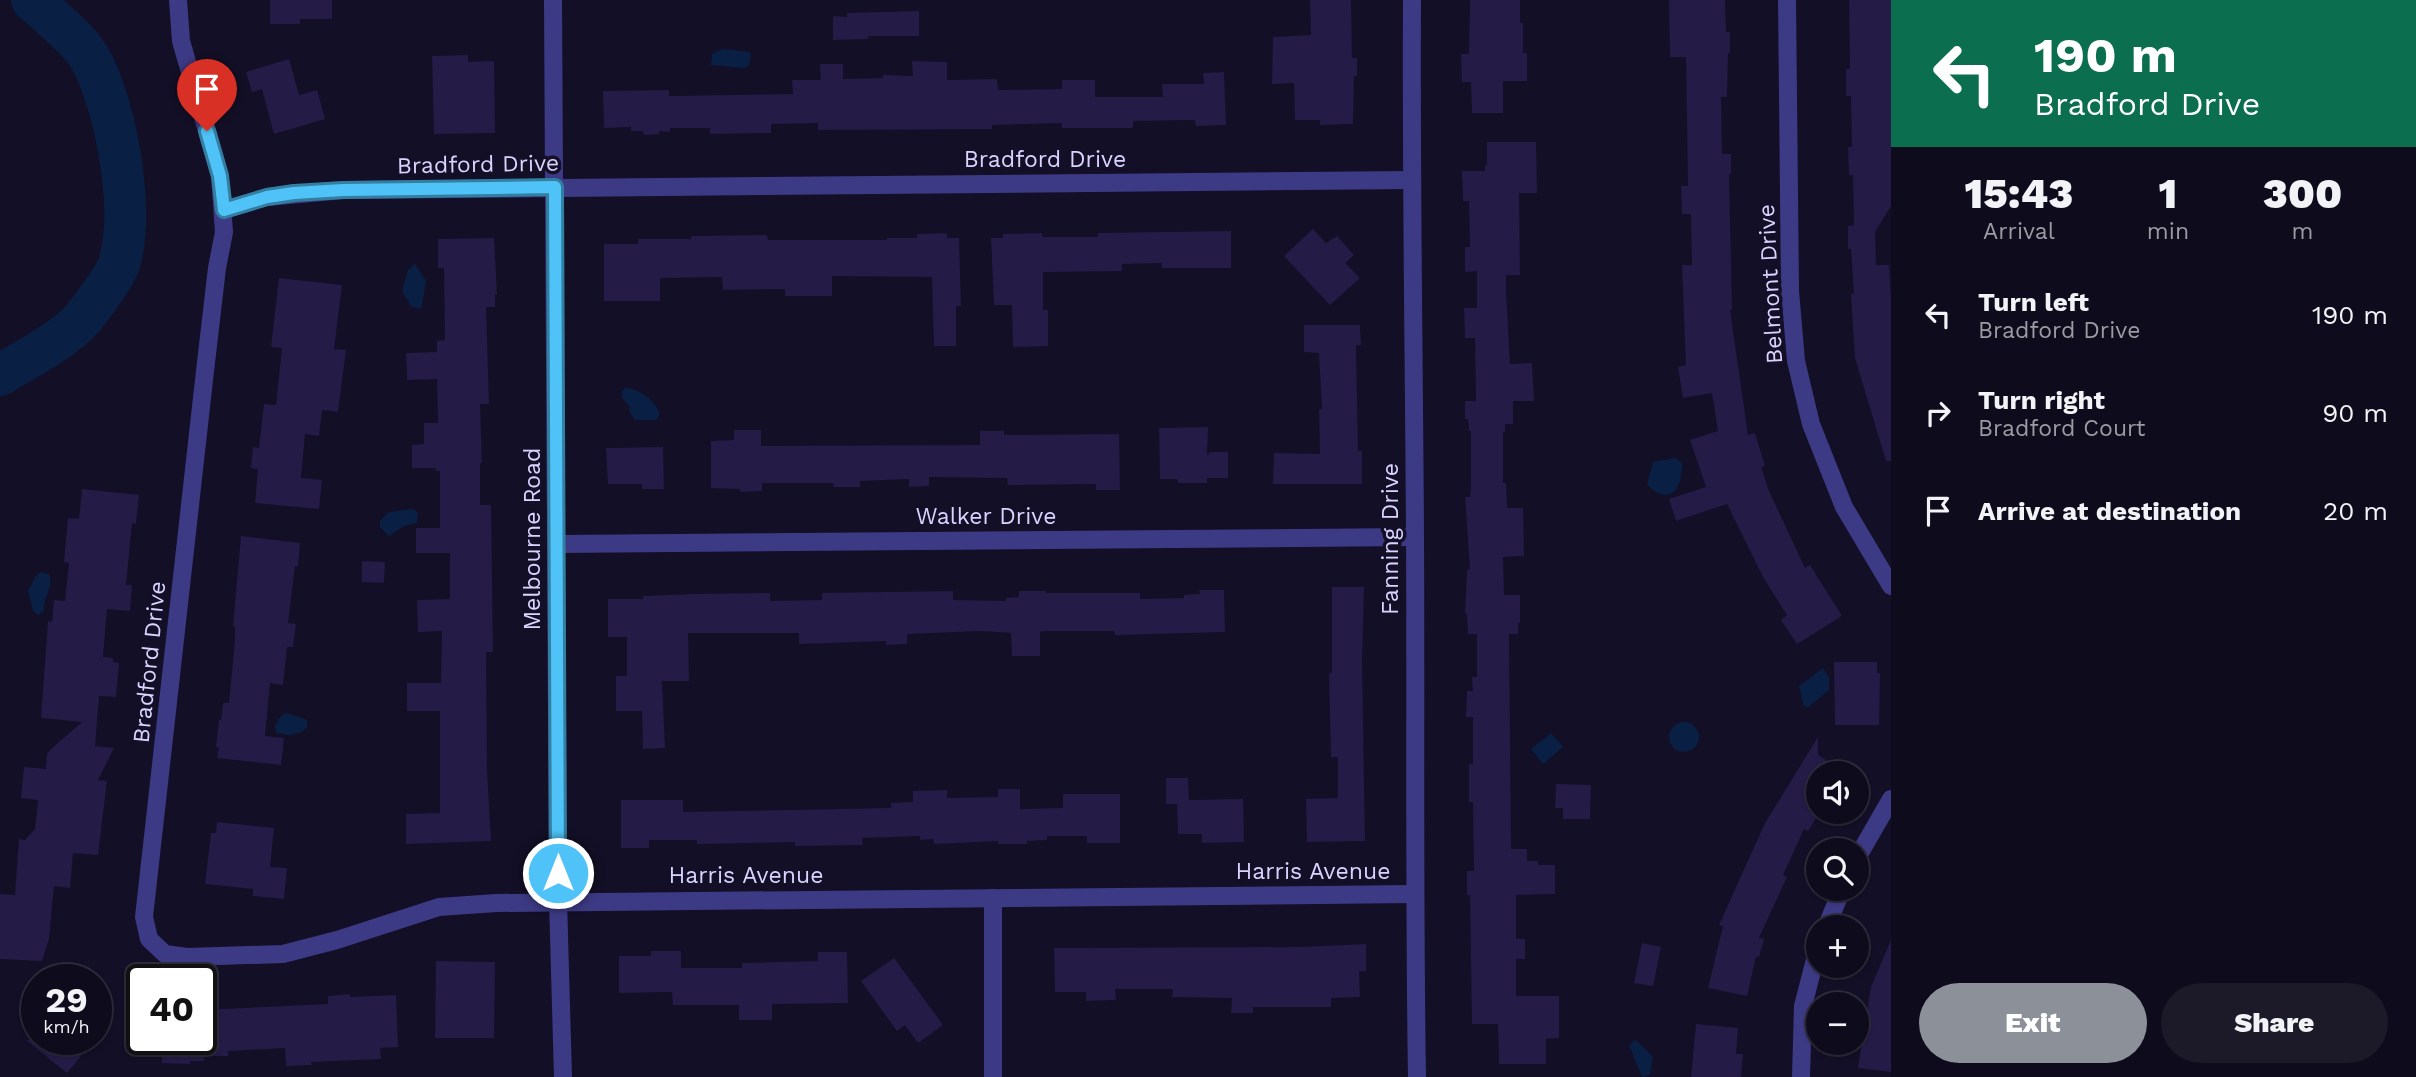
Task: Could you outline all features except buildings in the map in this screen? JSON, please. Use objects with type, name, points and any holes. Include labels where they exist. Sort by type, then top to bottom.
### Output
[{"type":"street","points":[[178,0],[181,41],[220,176],[224,210]]},
{"type":"street","name":"Melbourne Road","points":[[552,0],[558,900],[563,1077]]},
{"type":"street","name":"Fanning Drive","points":[[1412,0],[1414,894],[1417,1077]]},
{"type":"street","name":"Belmont Drive","points":[[1787,0],[1790,291],[1797,361],[1811,424],[1844,507],[1891,586]]},
{"type":"street","name":"Bradford Drive","points":[[149,882],[205,372],[224,232],[224,210],[267,197],[306,192],[555,187],[1411,180]]},
{"type":"street","name":"Walker Drive","points":[[557,544],[1415,537]]},
{"type":"street","points":[[1869,838],[1891,799]]},
{"type":"street","name":"Harris Avenue","points":[[149,882],[144,917],[149,939],[165,954],[187,957],[283,954],[337,940],[439,907],[558,900],[1414,894]]},
{"type":"street","points":[[993,898],[993,1077]]},
{"type":"street","points":[[1801,1077],[1803,1006],[1810,978]]},
{"type":"water","points":[[723,49],[749,52],[749,65],[744,68],[711,65],[712,54]]},
{"type":"water","points":[[415,264],[426,281],[422,306],[419,309],[411,306],[402,291],[408,270]]},
{"type":"water","points":[[625,388],[636,390],[651,400],[660,414],[656,420],[635,420],[629,411],[630,407],[622,398]]},
{"type":"water","points":[[1675,458],[1682,463],[1677,487],[1668,495],[1655,491],[1647,484],[1653,462]]},
{"type":"water","points":[[412,509],[418,512],[417,523],[404,526],[389,536],[380,527],[380,521],[389,512]]},
{"type":"water","points":[[42,572],[49,574],[50,584],[44,611],[38,615],[33,610],[28,591],[36,576]]},
{"type":"water","points":[[1823,668],[1829,677],[1829,690],[1808,707],[1804,706],[1799,686]]},
{"type":"water","points":[[287,713],[307,720],[307,727],[302,732],[290,735],[276,733],[275,725],[282,715]]},
{"type":"water","points":[[1684,722],[1695,726],[1699,737],[1695,748],[1684,752],[1673,748],[1669,737],[1673,726]]},
{"type":"water","points":[[1551,733],[1563,747],[1543,764],[1531,749]]},
{"type":"water","points":[[1636,1040],[1653,1057],[1650,1075],[1642,1077],[1629,1045]]},
{"type":"waterway","points":[[0,375],[55,342],[84,317],[117,269],[123,242],[125,218],[121,164],[102,87],[94,66],[82,47],[32,0]]},
{"type":"route","points":[[207,131],[220,176],[224,210],[267,197],[294,193],[555,187],[558,873]]}]
